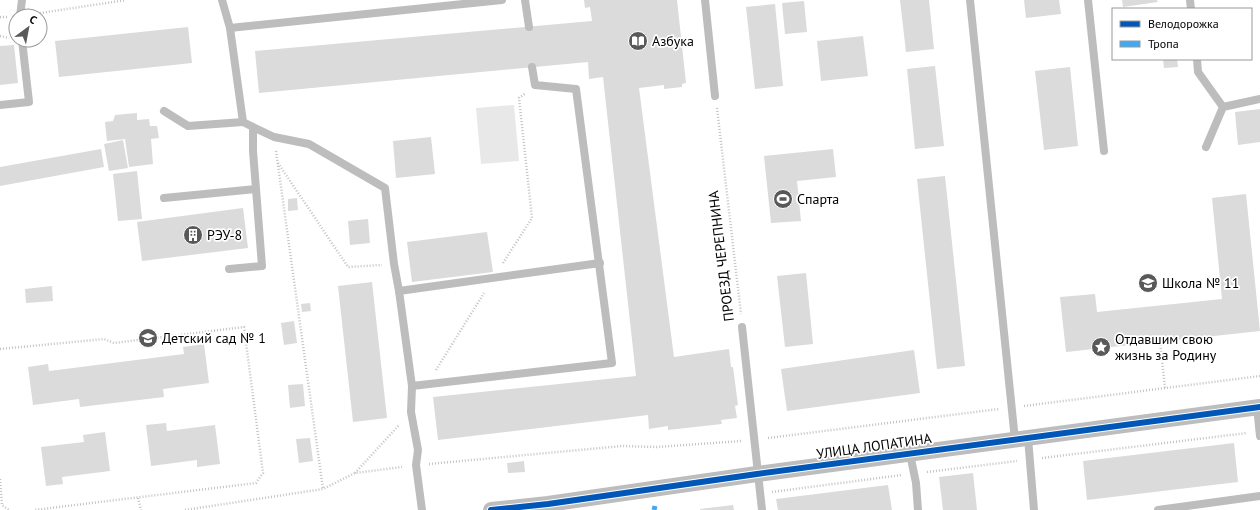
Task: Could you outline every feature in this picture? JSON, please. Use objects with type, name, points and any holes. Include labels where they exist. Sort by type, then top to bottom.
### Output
[{"type":"street","name":"УЛИЦА ЛОПАТИНА","points":[[491,510],[548,504],[757,474],[1258,407]]},
{"type":"lane","points":[[222,0],[230,28],[243,122]]},
{"type":"lane","points":[[230,28],[502,0]]},
{"type":"lane","points":[[525,0],[529,27]]},
{"type":"lane","points":[[705,0],[715,96]]},
{"type":"lane","points":[[970,0],[1012,407],[1030,459],[1034,510]]},
{"type":"lane","points":[[1088,0],[1104,151]]},
{"type":"lane","points":[[0,105],[29,102],[23,48]]},
{"type":"lane","points":[[1197,60],[1198,72],[1223,107]]},
{"type":"lane","points":[[412,386],[612,363],[576,89],[535,85],[532,67]]},
{"type":"lane","points":[[1223,107],[1260,99]]},
{"type":"lane","points":[[1206,147],[1223,107]]},
{"type":"lane","points":[[164,111],[188,126],[243,122],[274,137],[309,144],[385,188],[394,264],[412,386],[411,412],[418,450],[416,465],[422,510]]},
{"type":"lane","points":[[229,269],[262,266],[253,151],[253,127]]},
{"type":"lane","points":[[164,198],[256,189]]},
{"type":"lane","points":[[399,291],[600,263]]},
{"type":"lane","name":"ПРОЕЗД ЧЕРЕПНИНА","points":[[742,327],[762,510]]},
{"type":"lane","points":[[1258,407],[1260,436]]},
{"type":"lane","points":[[910,454],[918,510]]},
{"type":"lane","points":[[1158,510],[1260,496]]},
{"type":"path","points":[[48,12],[126,0]]},
{"type":"path","points":[[428,384],[532,218],[519,98],[535,85]]},
{"type":"path","points":[[274,137],[323,490]]},
{"type":"path","points":[[278,162],[348,267],[394,264]]},
{"type":"path","points":[[0,349],[104,339],[114,343],[244,327],[263,473],[256,483],[34,510]]},
{"type":"path","points":[[1160,342],[1165,388]]},
{"type":"path","points":[[355,473],[416,465],[622,446],[658,447],[754,440],[1260,376]]},
{"type":"path","points":[[185,510],[323,490],[355,473],[411,412]]},
{"type":"path","points":[[760,494],[1030,459],[1260,432]]},
{"type":"path","points":[[0,479],[2,505],[10,510]]},
{"type":"path","points":[[138,498],[141,510]]},
{"type":"shaded area","points":[[514,105],[519,161],[481,164],[476,108]]},
{"type":"building","points":[[584,0],[677,0],[686,83],[682,84],[682,87],[664,89],[664,85],[639,88],[674,357],[729,349],[738,405],[735,406],[737,418],[721,420],[722,424],[668,430],[668,426],[649,429],[648,415],[438,440],[433,397],[636,376],[603,77],[589,79],[588,62],[259,93],[255,51],[592,21],[590,7],[585,8]]},
{"type":"building","points":[[900,0],[929,0],[934,49],[906,52]]},
{"type":"building","points":[[1024,0],[1059,0],[1061,14],[1026,18]]},
{"type":"building","points":[[1122,0],[1157,0],[1158,2],[1123,7]]},
{"type":"building","points":[[804,1],[807,32],[785,34],[782,3]]},
{"type":"building","points":[[775,4],[783,86],[755,89],[746,7]]},
{"type":"building","points":[[188,27],[192,63],[59,77],[55,41]]},
{"type":"building","points":[[863,36],[868,76],[821,81],[817,41]]},
{"type":"building","points":[[8,45],[8,48],[14,48],[18,83],[0,85],[0,46]]},
{"type":"building","points":[[1163,60],[1177,60],[1178,67],[1164,68]]},
{"type":"building","points":[[935,66],[944,146],[915,149],[907,69]]},
{"type":"building","points":[[1070,67],[1078,146],[1044,150],[1035,71]]},
{"type":"building","points":[[1260,109],[1260,142],[1238,145],[1235,112]]},
{"type":"building","points":[[137,113],[137,120],[149,119],[150,126],[157,126],[159,138],[151,139],[153,164],[129,167],[125,139],[107,141],[105,122],[113,121],[115,115]]},
{"type":"building","points":[[431,137],[435,174],[396,178],[393,141]]},
{"type":"building","points":[[123,140],[128,168],[109,171],[104,144]]},
{"type":"building","points":[[101,149],[104,167],[0,186],[0,167]]},
{"type":"building","name":"Спарта","points":[[833,149],[836,177],[797,181],[801,221],[771,223],[764,156]]},
{"type":"building","points":[[137,171],[142,219],[118,221],[113,174]]},
{"type":"building","points":[[945,176],[965,366],[937,369],[917,179]]},
{"type":"building","points":[[1246,194],[1260,331],[1066,352],[1060,297],[1095,294],[1097,312],[1222,299],[1212,198]]},
{"type":"building","points":[[297,198],[298,210],[288,211],[288,199]]},
{"type":"building","name":"РЭУ-8","points":[[243,208],[248,248],[142,261],[137,222]]},
{"type":"building","points":[[368,219],[370,243],[350,245],[348,221]]},
{"type":"building","points":[[487,232],[493,272],[412,282],[407,242]]},
{"type":"building","points":[[806,273],[813,344],[785,347],[777,276]]},
{"type":"building","points":[[372,282],[387,418],[353,422],[338,286]]},
{"type":"building","points":[[52,286],[53,301],[26,303],[25,289]]},
{"type":"building","points":[[310,303],[311,311],[302,312],[301,304]]},
{"type":"building","points":[[294,321],[297,343],[284,345],[281,323]]},
{"type":"building","points":[[204,344],[209,383],[163,389],[164,397],[80,407],[79,399],[33,405],[28,367],[48,364],[49,371],[184,354],[183,347]]},
{"type":"building","points":[[914,350],[920,393],[787,411],[781,369]]},
{"type":"building","points":[[303,384],[305,406],[290,408],[288,385]]},
{"type":"building","points":[[166,423],[167,431],[215,425],[220,464],[197,467],[197,460],[151,466],[146,425]]},
{"type":"building","points":[[105,432],[110,471],[62,477],[63,484],[46,486],[41,447],[84,442],[83,435]]},
{"type":"building","points":[[310,438],[313,461],[299,463],[296,439]]},
{"type":"building","points":[[1234,443],[1238,482],[1087,500],[1083,461]]},
{"type":"building","points":[[524,461],[525,472],[508,473],[507,463]]},
{"type":"building","points":[[973,473],[977,510],[943,510],[939,477]]},
{"type":"building","points":[[888,485],[892,510],[778,510],[776,499]]},
{"type":"building","points":[[733,505],[734,510],[700,510],[700,509]]},
{"type":"marked path","points":[[654,510],[655,506]]},
{"type":"cycle path","points":[[491,510],[548,504],[757,474],[1260,407]]},
{"type":"place","name":"Азбука","points":[[638,41]]},
{"type":"place","name":"Спарта","points":[[783,199]]},
{"type":"place","name":"РЭУ-8","points":[[193,235]]},
{"type":"place","name":"Школа № 11","points":[[1148,283]]},
{"type":"place","name":"Детский сад № 1","points":[[148,338]]},
{"type":"place","name":"Отдавшим свою жизнь за Родину","points":[[1101,347]]}]
